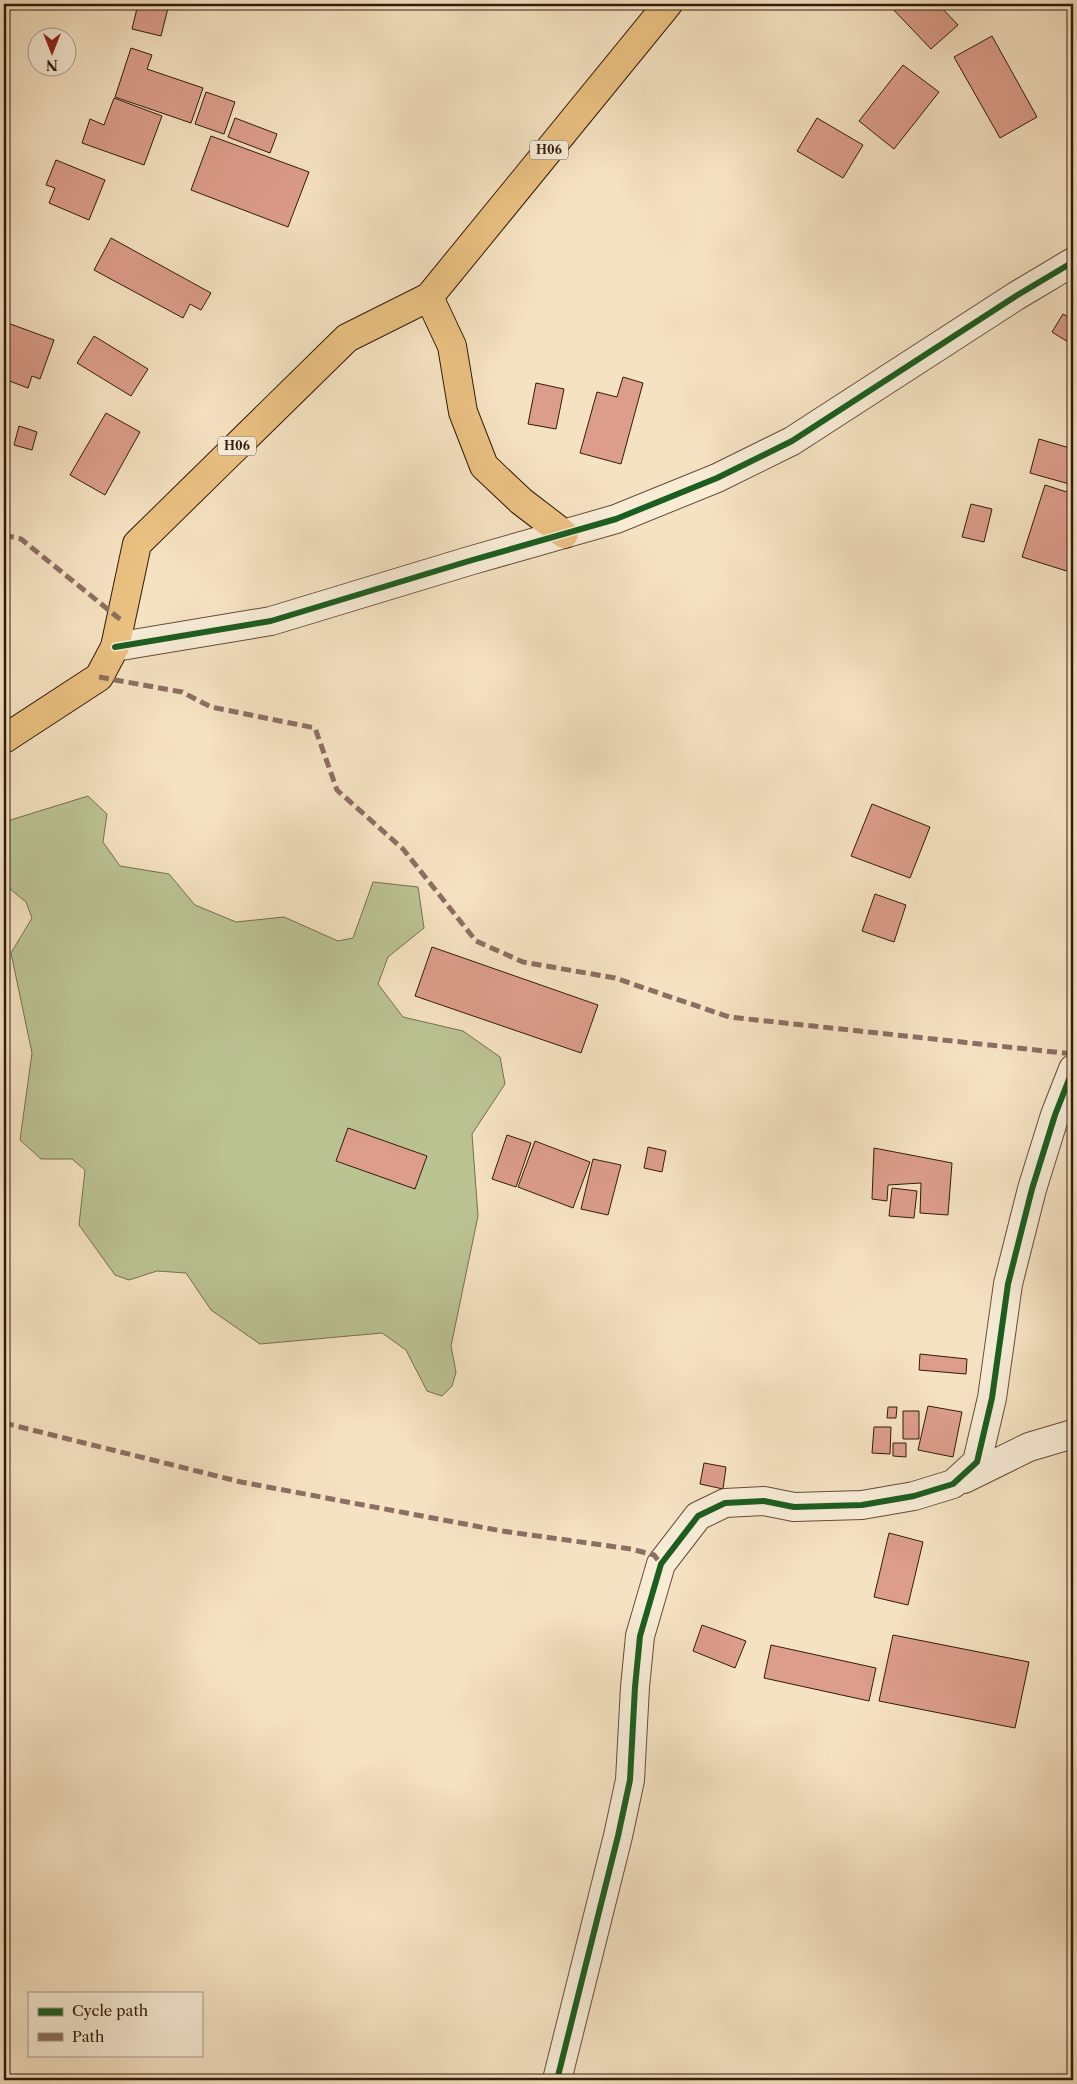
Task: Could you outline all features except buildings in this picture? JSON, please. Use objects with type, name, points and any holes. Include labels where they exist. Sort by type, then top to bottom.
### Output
[{"type":"highway","name":"H06","points":[[4,739],[99,677],[115,647],[137,544],[348,338],[429,297],[668,4]]},
{"type":"highway","points":[[429,297],[452,346],[463,412],[484,466],[521,501],[564,534]]},
{"type":"street","points":[[115,647],[271,621],[469,561],[616,520],[718,478],[792,440],[1016,296],[1073,262]]},
{"type":"street","points":[[952,1484],[977,1462],[992,1398],[1008,1284],[1032,1189],[1055,1114],[1073,1069]]},
{"type":"street","points":[[557,2080],[618,1836],[630,1780],[640,1636],[661,1564],[698,1516],[725,1503],[764,1501],[794,1508],[862,1504],[914,1496],[952,1484],[1029,1447],[1073,1434]]},
{"type":"green space","points":[[88,796],[107,814],[103,842],[120,866],[169,874],[195,905],[236,922],[284,917],[338,941],[353,938],[373,882],[418,887],[424,928],[388,957],[378,984],[403,1017],[463,1031],[500,1057],[505,1084],[472,1134],[478,1216],[451,1346],[456,1372],[452,1386],[442,1396],[427,1391],[406,1350],[382,1333],[260,1344],[211,1310],[186,1273],[157,1271],[129,1280],[115,1275],[79,1225],[85,1170],[72,1159],[41,1159],[20,1140],[32,1053],[11,953],[32,918],[26,902],[4,884],[4,822]]},
{"type":"marked path","points":[[4,535],[21,539],[121,620]]},
{"type":"marked path","points":[[99,677],[182,692],[211,707],[315,728],[337,790],[403,849],[476,941],[523,962],[615,978],[729,1017],[1073,1054]]},
{"type":"marked path","points":[[4,1423],[241,1482],[502,1531],[631,1549],[654,1555],[661,1564]]},
{"type":"cycle path","points":[[115,647],[271,621],[616,519],[717,478],[792,441],[1016,296],[1073,262]]},
{"type":"cycle path","points":[[557,2080],[618,1836],[630,1780],[640,1636],[661,1564],[698,1516],[725,1503],[764,1501],[794,1507],[862,1505],[914,1496],[953,1484],[977,1462],[992,1398],[1008,1284],[1032,1189],[1055,1115],[1073,1069]]}]
